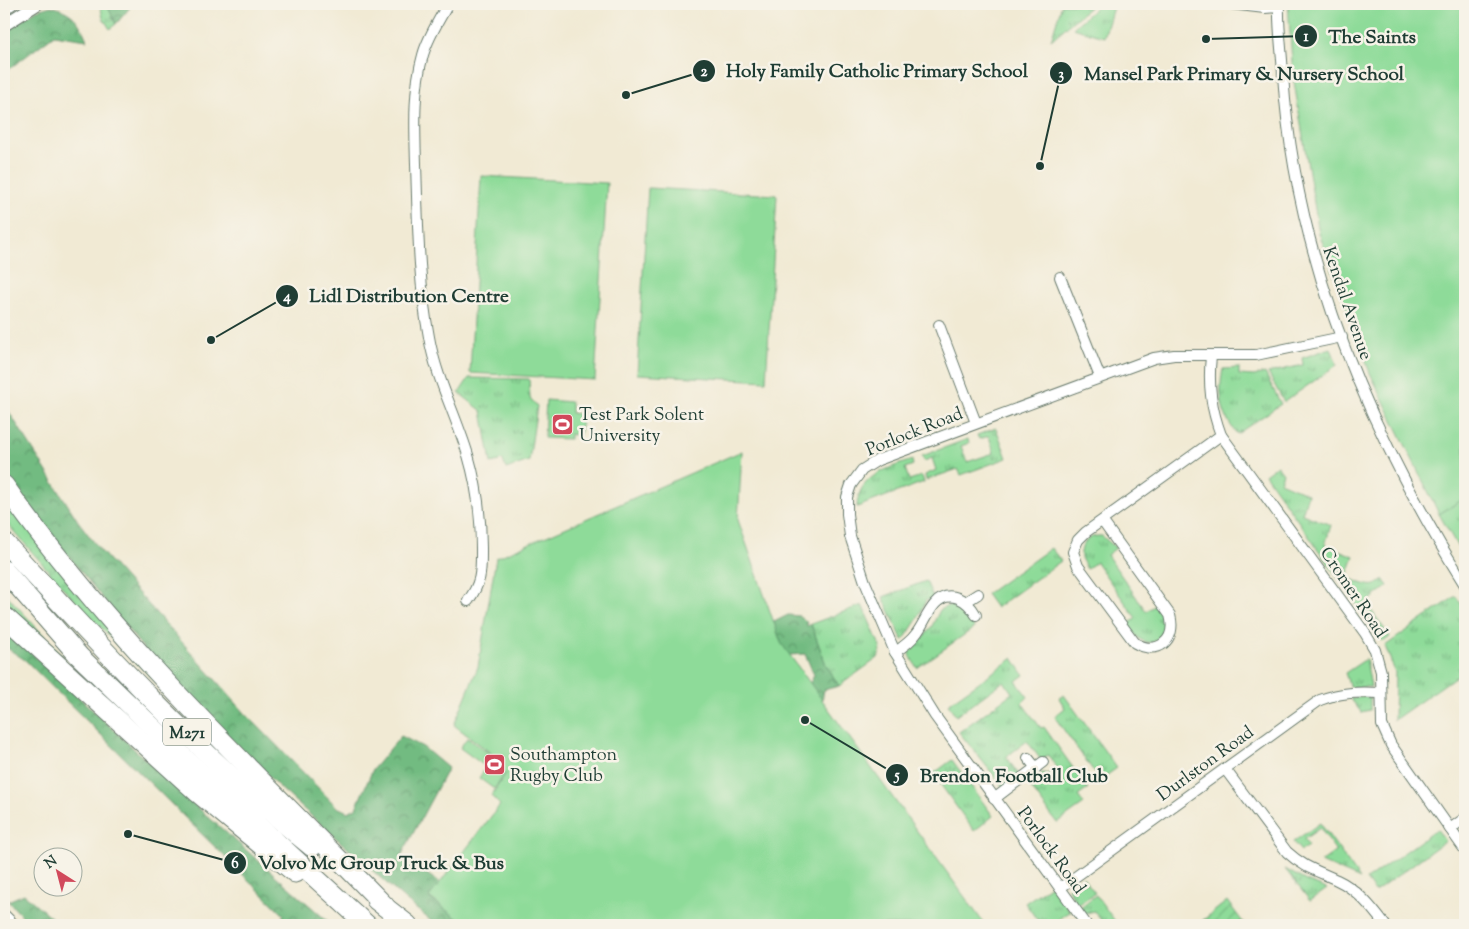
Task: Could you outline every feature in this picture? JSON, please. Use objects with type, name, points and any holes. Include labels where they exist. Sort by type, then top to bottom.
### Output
[{"type":"highway","name":"M271","points":[[4,486],[84,587],[161,675],[384,906]]},
{"type":"highway","name":"M271","points":[[4,542],[138,684],[216,760],[292,831],[408,925]]},
{"type":"highway","name":"M271","points":[[4,570],[79,656],[189,762],[366,925]]},
{"type":"highway","name":"M271","points":[[4,616],[112,716],[274,858],[366,925]]},
{"type":"street","points":[[4,8],[11,4]]},
{"type":"street","points":[[4,24],[36,4]]},
{"type":"street","points":[[448,4],[423,54],[418,81],[415,124],[417,219],[422,286],[429,338],[440,378],[468,456],[481,520],[481,576],[477,589],[468,601]]},
{"type":"street","points":[[1231,4],[1241,6],[1279,5]]},
{"type":"street","name":"Kendal Avenue","points":[[1279,5],[1285,110],[1295,180],[1312,251],[1364,398],[1436,540],[1465,585]]},
{"type":"street","points":[[1060,278],[1100,377]]},
{"type":"street","points":[[938,325],[976,423]]},
{"type":"street","name":"Porlock Road","points":[[1086,924],[935,716],[895,652],[865,582],[850,536],[847,497],[852,485],[862,470],[878,460],[1154,358],[1174,355],[1256,355],[1342,337]]},
{"type":"street","name":"Cromer Road","points":[[1211,356],[1210,391],[1212,410],[1221,435],[1365,633],[1375,650],[1381,672],[1382,725],[1391,746],[1465,850]]},
{"type":"street","points":[[1102,522],[1170,615],[1173,626],[1169,638],[1158,647],[1145,648],[1135,644],[1078,566],[1074,552],[1078,540],[1086,532],[1221,435]]},
{"type":"street","points":[[967,601],[978,594]]},
{"type":"street","points":[[895,652],[906,645],[917,633],[936,602],[943,598],[954,596],[967,601],[976,615]]},
{"type":"street","name":"Durlston Road","points":[[1060,888],[1320,700],[1335,694],[1350,692],[1380,693]]},
{"type":"street","points":[[994,799],[1039,765],[1028,758]]},
{"type":"street","points":[[1225,769],[1287,852],[1299,864],[1338,880],[1352,889],[1385,925]]},
{"type":"street","points":[[1450,829],[1465,818]]},
{"type":"street","points":[[4,916],[13,925]]},
{"type":"green space","points":[[100,4],[109,4],[108,7],[116,24],[110,29],[103,18]]},
{"type":"green space","points":[[109,4],[133,4],[116,24],[108,7]]},
{"type":"green space","points":[[1062,4],[1093,4],[1051,40]]},
{"type":"green space","points":[[1100,4],[1114,4],[1104,37],[1073,28]]},
{"type":"green space","points":[[1288,4],[1465,4],[1465,498],[1439,514],[1370,373],[1319,233],[1293,76]]},
{"type":"green space","points":[[51,6],[65,11],[74,17],[87,40],[54,35],[4,73],[4,31],[37,10]]},
{"type":"green space","points":[[481,176],[607,183],[595,380],[470,373]]},
{"type":"green space","points":[[648,188],[777,195],[766,381],[637,374]]},
{"type":"green space","points":[[1331,348],[1337,365],[1284,402],[1268,373],[1303,365],[1302,358]]},
{"type":"green space","points":[[1239,368],[1239,375],[1254,376],[1265,373],[1281,404],[1237,434],[1224,411],[1221,387],[1223,369]]},
{"type":"green space","points":[[469,378],[529,379],[530,398],[537,406],[529,461],[506,469],[503,460],[491,463],[482,411],[459,393]]},
{"type":"green space","name":"Test Park Solent University","points":[[546,400],[571,402],[571,413],[583,414],[579,436],[570,434],[570,439],[544,438]]},
{"type":"green space","points":[[4,404],[78,521],[100,550],[245,713],[337,807],[348,812],[356,808],[373,769],[401,736],[423,747],[448,768],[401,856],[440,883],[429,898],[466,925],[436,925],[403,898],[279,787],[156,664],[4,477]]},
{"type":"green space","points":[[996,428],[1007,458],[961,475],[958,469],[926,480],[925,475],[936,470],[932,458],[924,461],[922,456],[968,439],[969,443],[961,446],[967,462],[994,453],[989,436],[979,439],[977,435]]},
{"type":"green space","points":[[742,451],[738,520],[781,643],[985,925],[466,925],[429,897],[500,805],[491,796],[506,773],[494,789],[479,778],[486,767],[460,748],[467,738],[505,764],[454,725],[478,667],[496,558]]},
{"type":"green space","points":[[912,460],[913,465],[905,468],[909,480],[922,476],[924,482],[857,507],[862,487],[868,480],[884,470]]},
{"type":"green space","points":[[1277,465],[1283,473],[1280,482],[1308,494],[1302,514],[1331,525],[1325,545],[1354,556],[1347,577],[1366,585],[1375,585],[1383,579],[1388,586],[1366,603],[1390,637],[1383,642],[1265,474]]},
{"type":"green space","points":[[1465,498],[1465,560],[1439,514]]},
{"type":"green space","points":[[4,500],[165,691],[79,606],[4,520]]},
{"type":"green space","points":[[1102,536],[1116,548],[1107,555],[1146,611],[1156,605],[1165,617],[1166,631],[1156,641],[1146,642],[1136,636],[1127,625],[1136,618],[1096,562],[1087,569],[1081,558],[1083,545],[1086,541],[1092,537]]},
{"type":"green space","points":[[1051,548],[1061,561],[996,608],[986,594]]},
{"type":"green space","points":[[926,581],[934,600],[926,600],[918,618],[903,641],[883,597]]},
{"type":"green space","points":[[4,592],[65,659],[19,621],[4,605]]},
{"type":"green space","points":[[1456,596],[1465,610],[1465,670],[1394,720],[1395,672],[1385,646]]},
{"type":"green space","points":[[862,605],[881,648],[878,658],[839,686],[826,665],[811,624]]},
{"type":"green space","points":[[950,605],[962,610],[969,620],[972,619],[974,628],[917,668],[907,650],[914,649],[932,626],[940,610]]},
{"type":"green space","points":[[788,615],[799,616],[806,621],[807,626],[811,624],[826,665],[839,686],[824,690],[822,700],[810,683],[814,675],[805,654],[789,655],[781,643],[774,622]]},
{"type":"green space","points":[[4,627],[181,793],[332,925],[274,925],[284,915],[25,660],[4,646]]},
{"type":"green space","points":[[1013,658],[1024,675],[1016,681],[1028,697],[1022,703],[1041,728],[1044,727],[1088,789],[1078,796],[1084,804],[1057,823],[1028,784],[1042,773],[1048,774],[1058,769],[1048,755],[1041,760],[1027,741],[1006,757],[1020,776],[1004,788],[959,732],[1012,693],[1004,681],[956,716],[948,704]]},
{"type":"green space","points":[[1366,659],[1371,687],[1350,687],[1345,673]]},
{"type":"green space","points":[[1064,695],[1117,768],[1100,780],[1056,719],[1055,716],[1065,708],[1059,698]]},
{"type":"green space","points":[[1364,696],[1370,698],[1370,710],[1361,712],[1350,698]]},
{"type":"green space","points":[[952,760],[993,816],[974,831],[933,774]]},
{"type":"green space","points":[[1320,823],[1360,879],[1321,862],[1336,851],[1320,828],[1304,839],[1308,846],[1301,851],[1293,842]]},
{"type":"green space","points":[[1437,829],[1445,841],[1375,892],[1366,880]]},
{"type":"green space","points":[[1285,869],[1306,881],[1327,889],[1310,901]]},
{"type":"green space","points":[[1083,877],[1095,893],[1077,905],[1068,888]]},
{"type":"green space","points":[[1051,885],[1070,911],[1050,925],[1041,925],[1025,903]]},
{"type":"green space","points":[[24,894],[60,925],[30,925],[8,901]]},
{"type":"green space","points":[[1096,895],[1117,924],[1105,925],[1094,911],[1086,913],[1079,908]]},
{"type":"green space","points":[[1227,901],[1245,925],[1197,925]]},
{"type":"place","name":"The Saints","points":[[1206,39]]},
{"type":"place","name":"Holy Family Catholic Primary School","points":[[626,95]]},
{"type":"place","name":"Mansel Park Primary & Nursery School","points":[[1040,166]]},
{"type":"place","name":"Lidl Distribution Centre","points":[[211,340]]},
{"type":"place","name":"Test Park Solent University","points":[[563,424]]},
{"type":"place","name":"Brendon Football Club","points":[[805,720]]},
{"type":"place","name":"Southampton Rugby Club","points":[[494,764]]},
{"type":"place","name":"Volvo Mc Group Truck & Bus","points":[[128,834]]}]
